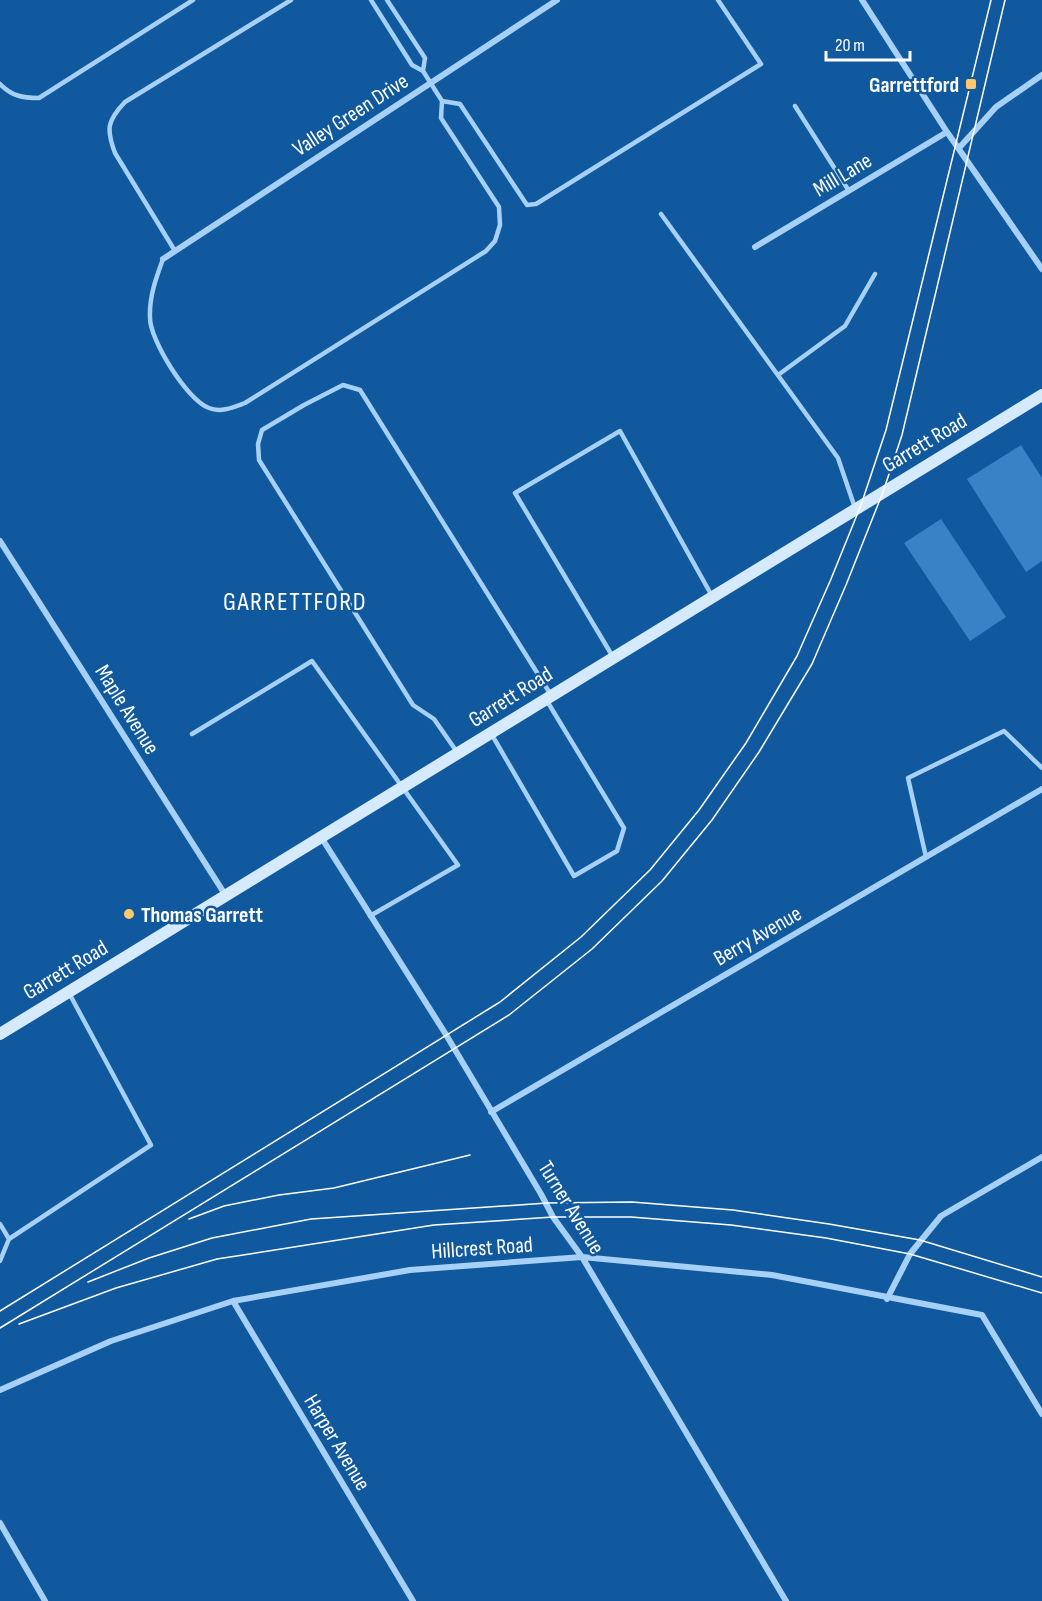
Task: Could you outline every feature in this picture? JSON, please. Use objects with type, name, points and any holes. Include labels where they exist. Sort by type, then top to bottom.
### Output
[{"type":"main road","name":"Garrett Road","points":[[0,1034],[1042,394]]},
{"type":"street","name":"Valley Green Drive","points":[[163,259],[557,0]]},
{"type":"street","points":[[862,0],[947,132],[1042,269]]},
{"type":"street","points":[[958,148],[996,107],[1042,75]]},
{"type":"street","name":"Mill Lane","points":[[755,247],[947,132]]},
{"type":"street","name":"Maple Avenue","points":[[0,541],[226,896]]},
{"type":"street","name":"Berry Avenue","points":[[491,1112],[1042,789]]},
{"type":"street","name":"Turner Avenue","points":[[320,837],[445,1033],[542,1194],[553,1217],[582,1257],[786,1601]]},
{"type":"street","points":[[887,1299],[910,1254],[941,1216],[1042,1157]]},
{"type":"street","name":"Hillcrest Road","points":[[0,1390],[111,1341],[233,1301],[410,1270],[582,1257],[772,1275],[887,1299],[982,1315],[1042,1414]]},
{"type":"street","name":"Harper Avenue","points":[[233,1301],[413,1601]]},
{"type":"street","points":[[0,1523],[45,1601]]},
{"type":"lane","points":[[0,84],[10,94],[24,98],[39,98],[193,0]]},
{"type":"lane","points":[[175,251],[115,153],[109,137],[109,124],[114,113],[125,102],[291,0]]},
{"type":"lane","points":[[163,259],[152,291],[150,319],[153,336],[183,387],[197,401],[211,409],[225,410],[245,403],[486,251],[495,241],[500,225],[499,207],[441,118],[442,101],[431,83],[423,71],[412,65],[370,0]]},
{"type":"lane","points":[[387,0],[425,58],[423,71]]},
{"type":"lane","points":[[442,101],[460,104],[527,205],[536,204],[761,64],[718,0]]},
{"type":"lane","points":[[795,106],[849,191]]},
{"type":"lane","points":[[661,214],[838,458],[855,509]]},
{"type":"lane","points":[[778,375],[845,326],[875,274]]},
{"type":"lane","points":[[458,753],[434,719],[413,705],[259,460],[258,444],[262,430],[343,385],[360,390],[548,697],[624,828],[617,851],[574,876],[491,732]]},
{"type":"lane","points":[[613,657],[515,493],[620,431],[712,596]]},
{"type":"lane","points":[[192,735],[312,661],[458,865],[370,916]]},
{"type":"lane","points":[[926,857],[908,778],[1004,731],[1042,768]]},
{"type":"lane","points":[[0,1261],[9,1239],[151,1144],[68,991]]},
{"type":"lane","points":[[0,1224],[9,1239]]},
{"type":"building","points":[[1021,445],[1042,478],[1042,561],[1026,572],[967,479]]},
{"type":"building","points":[[941,519],[1006,617],[970,641],[904,543]]},
{"type":"tram line","points":[[0,1311],[500,1002],[581,937],[650,870],[699,810],[746,743],[797,656],[861,505],[886,430],[991,0]]},
{"type":"tram line","points":[[0,1328],[509,1015],[592,949],[662,881],[712,820],[759,752],[812,664],[883,492],[902,435],[1005,0]]},
{"type":"tram line","points":[[189,1219],[224,1206],[279,1195],[334,1188],[470,1155]]},
{"type":"tram line","points":[[88,1282],[149,1258],[212,1238],[311,1219],[547,1203],[632,1202],[733,1210],[920,1240],[1042,1277]]},
{"type":"tram line","points":[[19,1324],[116,1288],[217,1259],[434,1225],[553,1217],[631,1217],[731,1225],[826,1238],[910,1254],[1042,1293]]},
{"type":"place","name":"Garrettford","points":[[971,84]]},
{"type":"place","name":"Thomas Garrett","points":[[129,914]]},
{"type":"district","name":"GARRETTFORD","points":[[295,601]]}]
